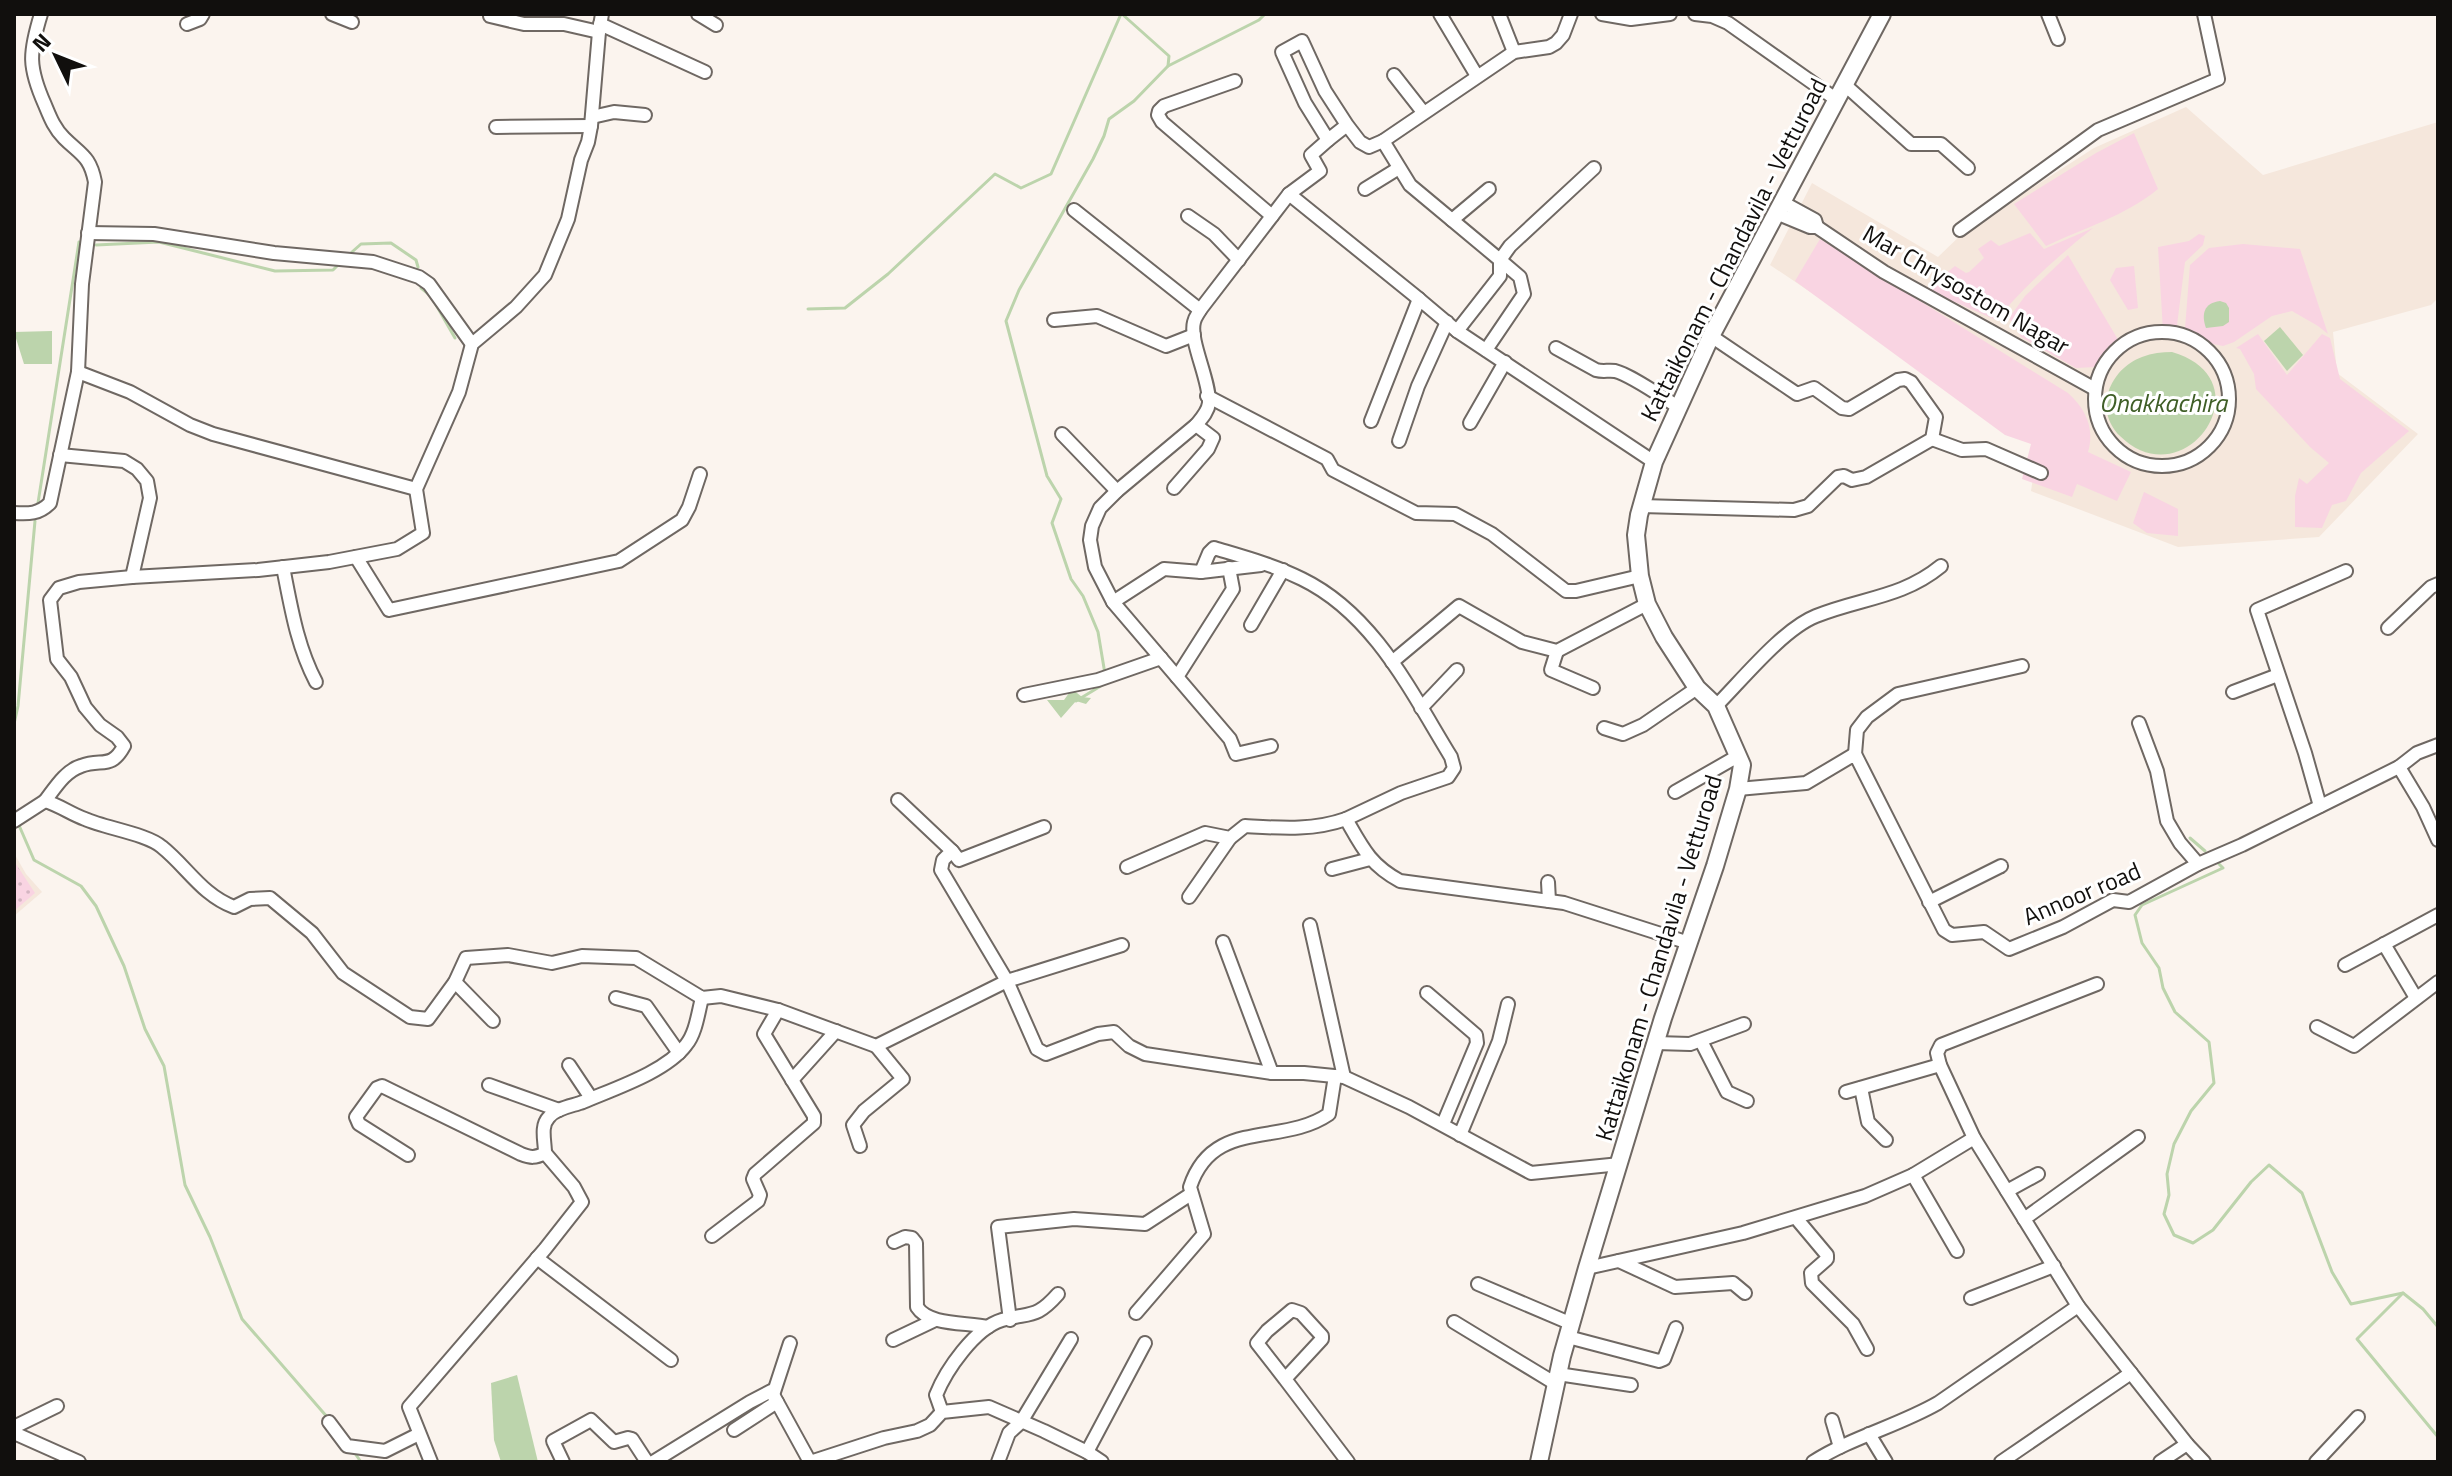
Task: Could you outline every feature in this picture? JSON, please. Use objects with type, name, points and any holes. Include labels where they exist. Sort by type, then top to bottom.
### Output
[{"type":"main road","name":"Kattaikonam - Chandavila - Vetturoad","points":[[1539,1462],[1557,1379],[1587,1268],[1738,789],[1742,765],[1716,706],[1697,688],[1647,604],[1640,576],[1636,535],[1641,506],[1654,462],[1711,336],[1882,14]]},
{"type":"street","points":[[14,513],[30,514],[50,503],[78,372],[82,284],[95,182],[85,155],[65,139],[53,124],[33,78],[31,56],[41,14]]},
{"type":"street","points":[[187,24],[200,19],[203,14]]},
{"type":"street","points":[[332,14],[352,22]]},
{"type":"street","points":[[698,14],[716,25]]},
{"type":"street","points":[[1440,14],[1477,76]]},
{"type":"street","points":[[1499,14],[1514,52]]},
{"type":"street","points":[[1328,140],[1305,103],[1282,52],[1302,41],[1325,91],[1360,142],[1369,147],[1383,141],[1514,52],[1549,47],[1556,43],[1563,35],[1571,14]]},
{"type":"street","points":[[1602,14],[1631,19],[1670,14]]},
{"type":"street","points":[[1695,14],[1712,16],[1728,23],[1837,100]]},
{"type":"street","points":[[2048,14],[2058,39]]},
{"type":"street","points":[[1960,230],[2098,130],[2218,79],[2204,14]]},
{"type":"street","points":[[490,16],[524,24],[600,23],[705,72]]},
{"type":"street","points":[[14,821],[45,801],[64,777],[80,766],[108,763],[119,757],[124,746],[85,707],[71,677],[57,659],[50,600],[59,588],[79,582],[283,567],[356,557],[397,549],[423,533],[416,489],[459,392],[472,344],[516,307],[545,275],[568,219],[592,122],[600,23]]},
{"type":"street","points":[[1394,75],[1423,112]]},
{"type":"street","points":[[1235,81],[1164,106],[1158,115],[1162,122],[1272,216]]},
{"type":"street","points":[[1845,85],[1911,144],[1941,144],[1968,168]]},
{"type":"street","points":[[496,127],[592,122],[614,112],[645,115]]},
{"type":"street","points":[[1271,746],[1236,754],[1230,739],[1113,602],[1095,567],[1090,540],[1100,508],[1196,425],[1205,413],[1209,404],[1204,369],[1194,335],[1194,321],[1289,194],[1320,171],[1311,155],[1347,125]]},
{"type":"street","points":[[1383,141],[1410,185],[1520,277],[1524,294],[1486,350]]},
{"type":"street","points":[[1365,189],[1399,168]]},
{"type":"street","points":[[1399,441],[1418,386],[1452,327],[1500,276],[1500,260],[1510,246],[1594,168]]},
{"type":"street","points":[[1452,220],[1489,189]]},
{"type":"street","points":[[1289,194],[1452,327],[1654,462]]},
{"type":"street","name":"Mar Chrysostom Nagar","points":[[1779,208],[1810,227],[1817,227],[1884,272],[2095,389]]},
{"type":"street","points":[[1074,210],[1200,310]]},
{"type":"street","points":[[1188,216],[1214,234],[1239,260]]},
{"type":"street","points":[[88,233],[154,234],[274,253],[373,262],[419,277],[429,284],[472,344]]},
{"type":"street","points":[[1371,421],[1419,299]]},
{"type":"street","points":[[1054,320],[1097,316],[1166,346],[1194,335]]},
{"type":"street","points":[[2176,333],[2195,340],[2211,352],[2222,368],[2229,387],[2229,407],[2224,426],[2214,443],[2180,465],[2161,467],[2142,464],[2124,456],[2110,443],[2100,427],[2095,408],[2095,389],[2105,364],[2124,344],[2140,335],[2176,333]]},
{"type":"street","points":[[1641,506],[1794,510],[1808,506],[1838,477],[1852,480],[1866,477],[1932,439],[1936,417],[1911,382],[1905,379],[1898,380],[1849,409],[1842,408],[1814,388],[1797,394],[1711,336]]},
{"type":"street","points":[[1556,348],[1596,370],[1613,371],[1628,378],[1678,407]]},
{"type":"street","points":[[1470,423],[1505,362]]},
{"type":"street","points":[[78,372],[130,392],[213,434],[416,489]]},
{"type":"street","points":[[1207,396],[1327,459],[1333,470],[1416,513],[1455,514],[1492,534],[1566,591],[1640,576]]},
{"type":"street","points":[[1174,488],[1208,449],[1213,438],[1196,425]]},
{"type":"street","points":[[1062,434],[1117,491]]},
{"type":"street","points":[[1932,439],[1962,450],[1986,449],[2041,473]]},
{"type":"street","points":[[60,455],[124,461],[137,469],[147,481],[150,498],[132,577]]},
{"type":"street","points":[[356,557],[389,610],[619,561],[682,520],[700,474]]},
{"type":"street","points":[[1189,897],[1230,838],[1245,826],[1301,829],[1330,825],[1401,793],[1448,777],[1454,768],[1451,757],[1392,662],[1355,615],[1306,581],[1283,570],[1214,548],[1201,572]]},
{"type":"street","points":[[1113,602],[1164,569],[1201,572],[1267,564]]},
{"type":"street","points":[[1716,706],[1783,638],[1814,616],[1889,596],[1941,566]]},
{"type":"street","points":[[283,567],[299,641],[316,682]]},
{"type":"street","points":[[1177,677],[1233,589],[1229,568]]},
{"type":"street","points":[[1251,625],[1283,570]]},
{"type":"street","points":[[2320,806],[2257,610],[2346,571]]},
{"type":"street","points":[[2388,628],[2438,584]]},
{"type":"street","points":[[1392,662],[1459,606],[1522,642],[1557,651],[1647,604]]},
{"type":"street","points":[[1557,651],[1551,670],[1593,688]]},
{"type":"street","points":[[1024,695],[1098,680],[1161,658]]},
{"type":"street","points":[[1738,789],[1806,783],[1855,754],[1857,730],[1867,717],[1898,694],[2022,666]]},
{"type":"street","points":[[1421,708],[1457,670]]},
{"type":"street","points":[[2233,692],[2278,675]]},
{"type":"street","points":[[1604,728],[1623,734],[1697,688]]},
{"type":"street","points":[[2139,723],[2157,771],[2167,821],[2198,864]]},
{"type":"street","name":"Annoor road","points":[[1855,754],[1944,930],[1952,935],[1984,932],[2009,949],[2063,927],[2113,900],[2129,902],[2198,864],[2242,845],[2399,767],[2417,753],[2438,745]]},
{"type":"street","points":[[1675,792],[1738,756]]},
{"type":"street","points":[[2399,767],[2432,814],[2438,840]]},
{"type":"street","points":[[898,800],[959,860],[1044,827]]},
{"type":"street","points":[[45,801],[84,819],[160,845],[201,888],[221,902],[234,907],[250,899],[270,898],[312,933],[343,973],[410,1017],[428,1019],[455,982],[466,958],[508,955],[552,963],[582,956],[636,958],[702,998],[721,996],[778,1010],[876,1046],[903,1079],[864,1111],[853,1125],[860,1146]]},
{"type":"street","points":[[1346,819],[1370,859],[1400,881],[1549,901],[1611,916],[1689,943]]},
{"type":"street","points":[[1127,867],[1205,833],[1230,838]]},
{"type":"street","points":[[952,851],[943,860],[941,870],[1007,981],[1037,1049],[1046,1054],[1098,1034],[1114,1032],[1129,1046],[1145,1054],[1272,1073],[1340,1076],[1443,1124],[1531,1173],[1620,1164]]},
{"type":"street","points":[[1332,869],[1370,859]]},
{"type":"street","points":[[1929,902],[2001,866]]},
{"type":"street","points":[[1548,882],[1549,901]]},
{"type":"street","points":[[2345,965],[2438,915]]},
{"type":"street","points":[[1136,1313],[1204,1234],[1190,1187],[1198,1167],[1209,1154],[1226,1142],[1317,1123],[1329,1114],[1340,1076],[1310,925]]},
{"type":"street","points":[[1223,942],[1272,1073]]},
{"type":"street","points":[[2384,944],[2416,998]]},
{"type":"street","points":[[876,1046],[1007,981],[1122,945]]},
{"type":"street","points":[[455,982],[493,1021]]},
{"type":"street","points":[[2317,1027],[2354,1046],[2438,982]]},
{"type":"street","points":[[2097,984],[1941,1045],[1937,1053],[1974,1138],[2078,1306],[2204,1462]]},
{"type":"street","points":[[1427,993],[1476,1035],[1477,1043],[1443,1124]]},
{"type":"street","points":[[616,998],[646,1006],[679,1053]]},
{"type":"street","points":[[431,1462],[410,1414],[412,1401],[582,1202],[574,1187],[545,1153],[543,1129],[548,1117],[653,1070],[679,1053],[688,1043],[702,998]]},
{"type":"street","points":[[1460,1135],[1499,1041],[1508,1004]]},
{"type":"street","points":[[712,1236],[758,1201],[760,1195],[753,1179],[755,1174],[814,1123],[814,1116],[764,1034],[778,1010]]},
{"type":"street","points":[[1656,1043],[1690,1044],[1744,1024]]},
{"type":"street","points":[[792,1080],[836,1031]]},
{"type":"street","points":[[1701,1041],[1727,1092],[1747,1101]]},
{"type":"street","points":[[569,1065],[591,1098]]},
{"type":"street","points":[[1846,1092],[1940,1065]]},
{"type":"street","points":[[489,1085],[559,1110]]},
{"type":"street","points":[[408,1155],[359,1124],[356,1117],[377,1088],[382,1086],[531,1158],[545,1153]]},
{"type":"street","points":[[1861,1088],[1868,1122],[1886,1140]]},
{"type":"street","points":[[2024,1219],[2138,1137]]},
{"type":"street","points":[[1587,1268],[1743,1233],[1865,1196],[1913,1175],[1974,1138]]},
{"type":"street","points":[[2007,1191],[2038,1174]]},
{"type":"street","points":[[1913,1175],[1957,1251]]},
{"type":"street","points":[[1010,1320],[998,1227],[1074,1219],[1145,1224],[1191,1194]]},
{"type":"street","points":[[1796,1218],[1827,1255],[1827,1259],[1811,1273],[1812,1283],[1853,1324],[1867,1349]]},
{"type":"street","points":[[894,1242],[905,1237],[912,1238],[916,1243],[917,1307],[924,1315],[935,1320],[988,1327]]},
{"type":"street","points":[[537,1258],[671,1360]]},
{"type":"street","points":[[1619,1261],[1675,1287],[1733,1283],[1745,1293]]},
{"type":"street","points":[[1971,1298],[2054,1266]]},
{"type":"street","points":[[1478,1284],[1570,1331],[1659,1361],[1664,1359],[1676,1328]]},
{"type":"street","points":[[942,1412],[936,1395],[944,1376],[977,1336],[1003,1320],[1043,1310],[1058,1294]]},
{"type":"street","points":[[1813,1462],[1938,1403],[2078,1306]]},
{"type":"street","points":[[1322,1339],[1301,1313],[1292,1310],[1257,1343],[1348,1462]]},
{"type":"street","points":[[893,1340],[935,1320]]},
{"type":"street","points":[[1454,1322],[1557,1379],[1631,1385]]},
{"type":"street","points":[[1285,1379],[1334,1329]]},
{"type":"street","points":[[998,1462],[1009,1433],[1021,1422],[1071,1339]]},
{"type":"street","points":[[734,1430],[775,1398],[790,1343]]},
{"type":"street","points":[[1087,1452],[1145,1343]]},
{"type":"street","points":[[2001,1462],[2131,1373]]},
{"type":"street","points":[[563,1462],[553,1441],[591,1420],[614,1442],[632,1439],[650,1462],[771,1391],[810,1462],[884,1438],[917,1431],[930,1425],[942,1412],[989,1407],[1087,1452],[1102,1462]]},
{"type":"street","points":[[14,1430],[57,1406]]},
{"type":"street","points":[[2316,1462],[2358,1417]]},
{"type":"street","points":[[1832,1420],[1840,1447]]},
{"type":"street","points":[[329,1422],[347,1446],[385,1451],[419,1434]]},
{"type":"street","points":[[14,1430],[79,1462]]},
{"type":"street","points":[[1869,1434],[1886,1462]]},
{"type":"street","points":[[2160,1462],[2187,1444]]},
{"type":"shaded area","points":[[2186,107],[2263,175],[2438,122],[2438,298],[2431,305],[2333,332],[2337,373],[2418,434],[2319,537],[2178,547],[2031,491],[2038,445],[1770,265],[1812,183],[1938,257],[1965,231],[2094,148]]},
{"type":"shaded area","points":[[2134,133],[2158,189],[2118,214],[2046,246],[2014,204]]},
{"type":"shaded area","points":[[2093,228],[2042,272],[1996,320],[1930,291],[1932,285],[1955,266],[1969,272],[1984,258],[1978,249],[1991,240],[1999,246],[2030,233],[2044,249]]},
{"type":"shaded area","points":[[2199,234],[2205,236],[2203,245],[2185,262],[2176,333],[2163,331],[2158,247],[2189,241]]},
{"type":"shaded area","points":[[1820,239],[2068,393],[2087,420],[2090,435],[2088,452],[2131,472],[2117,501],[2077,484],[2072,497],[2022,479],[2031,444],[2005,435],[1795,281]]},
{"type":"shaded area","points":[[2243,244],[2300,249],[2328,334],[2292,311],[2272,316],[2223,346],[2213,344],[2185,328],[2190,265],[2209,248]]},
{"type":"shaded area","points":[[2068,255],[2120,343],[2096,367],[2076,368],[2021,337],[2009,318],[2025,296]]},
{"type":"shaded area","points":[[2134,266],[2138,308],[2128,310],[2110,280],[2116,268]]},
{"type":"shaded area","points":[[2258,334],[2287,375],[2322,334],[2330,338],[2340,379],[2409,431],[2361,473],[2346,501],[2332,505],[2322,528],[2295,527],[2295,496],[2299,478],[2307,484],[2329,463],[2256,389],[2254,374],[2240,349],[2236,348]]},
{"type":"shaded area","points":[[2144,492],[2178,509],[2178,536],[2147,533],[2133,523]]},
{"type":"shaded area","points":[[14,853],[26,874],[42,892],[14,916]]},
{"type":"shaded area","points":[[14,861],[35,893],[14,911]]},
{"type":"water","points":[[2220,301],[2229,308],[2229,322],[2206,328],[2205,310],[2210,304]]},
{"type":"water","points":[[2280,327],[2303,355],[2287,371],[2264,341]]},
{"type":"water","points":[[52,331],[52,364],[24,364],[14,332]]},
{"type":"water","name":"Onakkachira","points":[[2172,352],[2200,366],[2214,386],[2215,408],[2206,428],[2190,445],[2169,454],[2145,452],[2120,436],[2112,425],[2108,414],[2109,391],[2121,371],[2131,363],[2142,357]]},
{"type":"water","points":[[1072,689],[1082,697],[1091,698],[1086,704],[1076,701],[1061,718],[1047,700],[1064,700]]},
{"type":"water","points":[[517,1375],[538,1462],[501,1462],[494,1440],[491,1383]]},
{"type":"waterway","points":[[808,309],[845,308],[888,274],[995,174],[1021,188],[1051,174],[1121,14]]},
{"type":"waterway","points":[[1105,674],[1098,632],[1083,596],[1071,579],[1052,523],[1061,499],[1047,476],[1006,321],[1019,290],[1093,159],[1109,119],[1134,101],[1168,66],[1169,56],[1122,14]]},
{"type":"waterway","points":[[1168,66],[1259,20],[1265,14]]},
{"type":"waterway","points":[[38,503],[79,242]]},
{"type":"waterway","points":[[96,245],[159,242],[275,271],[333,270],[337,266]]},
{"type":"waterway","points":[[352,252],[361,244],[391,243],[416,260],[418,267]]},
{"type":"waterway","points":[[421,288],[431,296],[455,338]]},
{"type":"waterway","points":[[14,724],[35,521]]},
{"type":"waterway","points":[[1076,701],[1104,684]]},
{"type":"waterway","points":[[18,823],[34,860],[81,886],[96,906],[124,966],[145,1029],[164,1066],[185,1185],[210,1237],[242,1319],[328,1418]]},
{"type":"waterway","points":[[2190,838],[2205,851]]},
{"type":"waterway","points":[[2219,864],[2223,868],[2142,905],[2135,915],[2142,943],[2159,968],[2163,988],[2175,1012],[2209,1042],[2214,1083],[2191,1111],[2174,1144],[2167,1174],[2169,1195],[2164,1214],[2174,1235],[2193,1243],[2213,1230],[2251,1182],[2269,1165],[2302,1193],[2332,1272],[2351,1304],[2403,1293],[2423,1309],[2438,1327]]},
{"type":"waterway","points":[[2403,1293],[2357,1339],[2438,1437]]},
{"type":"waterway","points":[[354,1452],[361,1462]]}]
